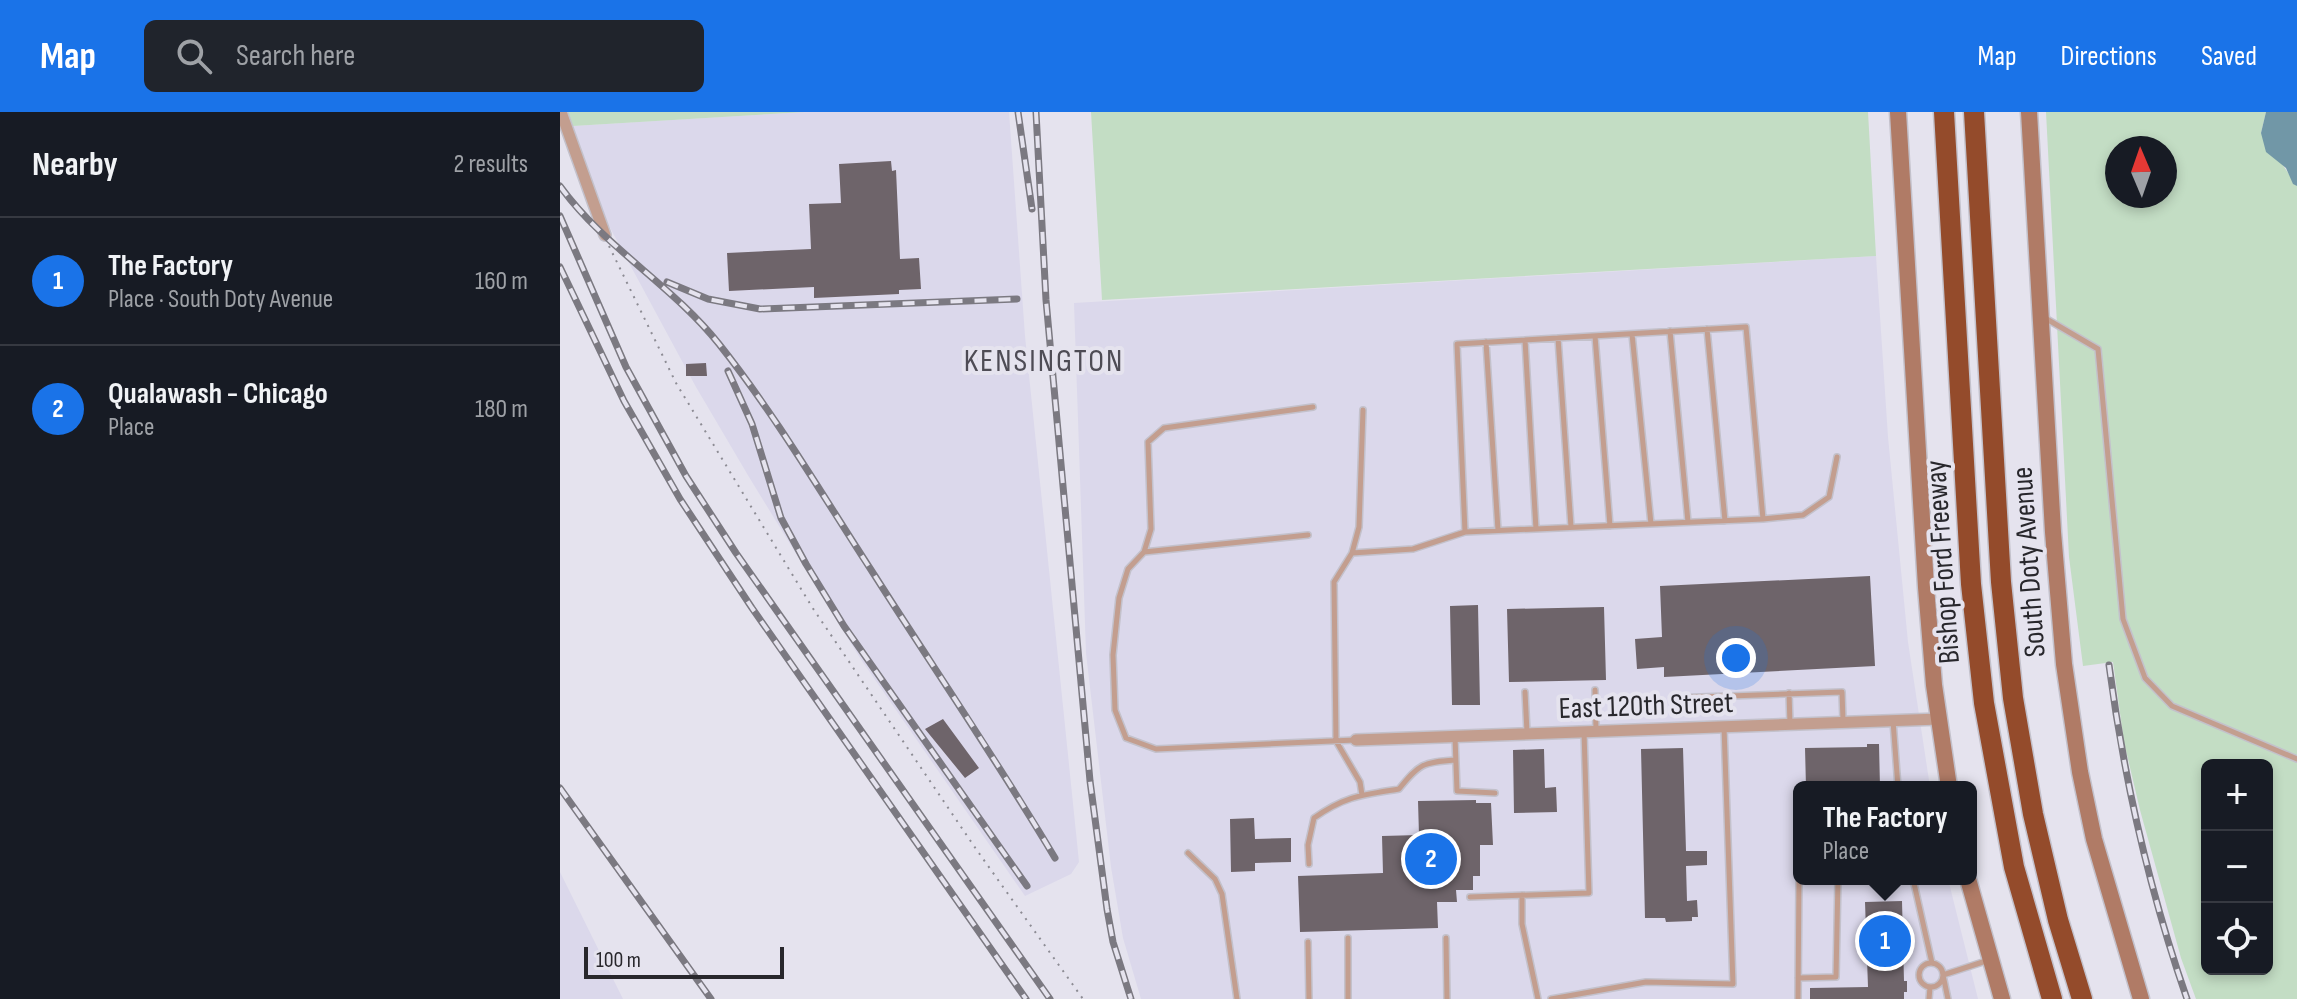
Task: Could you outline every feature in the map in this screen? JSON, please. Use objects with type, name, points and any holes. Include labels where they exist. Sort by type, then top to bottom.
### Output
[{"type":"highway","name":"Bishop Ford Freeway","points":[[1944,112],[1971,584],[1984,703],[2014,867],[2052,999]]},
{"type":"highway","name":"Bishop Ford Freeway","points":[[1974,112],[2001,582],[2013,698],[2033,814],[2058,920],[2082,999]]},
{"type":"street","points":[[561,112],[605,235]]},
{"type":"street","points":[[1898,112],[1926,587],[1948,781]]},
{"type":"street","name":"South Doty Avenue","points":[[2029,112],[2053,532],[2071,721],[2094,839],[2141,999]]},
{"type":"street","name":"East 120th Street","points":[[1356,740],[1939,719]]},
{"type":"street","points":[[1970,885],[2002,999]]},
{"type":"lane","points":[[2040,315],[2098,349],[2123,619],[2145,678],[2172,706],[2297,759]]},
{"type":"lane","points":[[1465,532],[1457,344],[1746,327],[1763,519]]},
{"type":"lane","points":[[1707,329],[1725,521]]},
{"type":"lane","points":[[1670,331],[1688,522]]},
{"type":"lane","points":[[1632,334],[1651,524]]},
{"type":"lane","points":[[1595,336],[1610,526]]},
{"type":"lane","points":[[1558,338],[1571,527]]},
{"type":"lane","points":[[1525,340],[1536,529]]},
{"type":"lane","points":[[1486,342],[1498,530]]},
{"type":"lane","points":[[1313,407],[1164,428],[1148,442],[1151,529],[1144,552],[1128,569],[1119,598],[1113,655],[1115,710],[1126,738],[1156,749],[1356,740]]},
{"type":"lane","points":[[1362,795],[1360,782],[1336,741],[1334,582],[1352,553],[1359,527],[1363,410]]},
{"type":"lane","points":[[1352,553],[1413,549],[1465,532],[1803,515],[1829,497],[1837,457]]},
{"type":"lane","points":[[1144,552],[1308,535]]},
{"type":"lane","points":[[1470,897],[1589,893],[1590,731],[1595,690]]},
{"type":"lane","points":[[1525,692],[1527,733]]},
{"type":"lane","points":[[1672,698],[1842,692],[1843,721]]},
{"type":"lane","points":[[1789,693],[1790,724]]},
{"type":"lane","points":[[1893,720],[1898,781]]},
{"type":"lane","points":[[1551,999],[1646,982],[1733,984],[1724,726]]},
{"type":"lane","points":[[1455,736],[1457,791],[1495,793]]},
{"type":"lane","points":[[1309,864],[1308,845],[1314,818],[1335,803],[1399,789],[1413,771],[1425,762],[1455,760]]},
{"type":"lane","points":[[1188,853],[1215,879],[1222,894],[1237,999]]},
{"type":"lane","points":[[1798,999],[1799,885]]},
{"type":"lane","points":[[1798,978],[1836,977],[1838,885]]},
{"type":"lane","points":[[1914,885],[1932,963]]},
{"type":"lane","points":[[1522,895],[1522,924],[1538,999]]},
{"type":"lane","points":[[1348,938],[1348,999]]},
{"type":"lane","points":[[1446,938],[1447,999]]},
{"type":"lane","points":[[1308,942],[1309,999]]},
{"type":"lane","points":[[1948,999],[1943,975],[1938,966],[1924,964],[1919,974],[1923,984],[1930,987],[1940,982],[1943,975],[1990,959]]},
{"type":"lane","points":[[1929,999],[1930,987]]},
{"type":"path","points":[[605,235],[676,383],[812,607],[976,849],[1083,999]]},
{"type":"shaded area","points":[[805,112],[1009,112],[1025,336],[1079,862],[1071,874],[1025,896],[860,658],[696,387],[608,224],[573,126]]},
{"type":"shaded area","points":[[1876,256],[1888,437],[1908,642],[1929,781],[1793,781],[1793,885],[1950,885],[1978,999],[1141,999],[1123,938],[1111,867],[1086,653],[1074,303]]},
{"type":"shaded area","points":[[560,872],[623,999],[560,999]]},
{"type":"green space","points":[[568,112],[805,112],[573,126]]},
{"type":"green space","points":[[1091,112],[1868,112],[1876,256],[1102,300]]},
{"type":"green space","points":[[2046,112],[2266,112],[2261,133],[2297,186],[2297,999],[2196,999],[2181,958],[2140,810],[2124,742],[2113,662],[2083,666],[2069,557]]},
{"type":"water","points":[[2266,112],[2297,112],[2297,186],[2286,168],[2266,152],[2261,133]]},
{"type":"building","points":[[891,161],[892,171],[896,170],[900,259],[919,258],[921,289],[899,290],[899,294],[814,298],[814,287],[729,291],[727,253],[811,249],[809,204],[841,203],[839,164]]},
{"type":"building","points":[[706,363],[707,376],[686,376],[686,364]]},
{"type":"building","points":[[1870,576],[1875,666],[1664,677],[1664,667],[1637,669],[1635,639],[1662,637],[1660,586]]},
{"type":"building","points":[[1478,605],[1480,705],[1452,705],[1450,606]]},
{"type":"building","points":[[1604,607],[1606,680],[1509,682],[1507,609]]},
{"type":"building","points":[[943,719],[979,768],[965,778],[925,729]]},
{"type":"building","points":[[1867,744],[1879,744],[1880,781],[1806,781],[1805,748],[1867,747]]},
{"type":"building","points":[[1683,748],[1686,851],[1707,851],[1707,865],[1686,866],[1687,901],[1697,900],[1698,917],[1692,917],[1692,921],[1666,922],[1665,918],[1645,918],[1641,749]]},
{"type":"building","points":[[1544,749],[1545,788],[1556,787],[1557,812],[1514,813],[1513,750]]},
{"type":"building","points":[[1476,800],[1476,803],[1491,803],[1493,845],[1480,845],[1480,876],[1473,876],[1473,890],[1456,890],[1457,902],[1437,902],[1438,928],[1300,932],[1298,876],[1383,873],[1382,836],[1419,835],[1418,801]]},
{"type":"building","points":[[1254,818],[1255,839],[1291,838],[1291,862],[1255,863],[1255,871],[1231,872],[1230,819]]},
{"type":"building","points":[[1902,901],[1904,981],[1907,981],[1904,999],[1810,999],[1810,988],[1868,987],[1865,902]]},
{"type":"railway","points":[[1018,112],[1032,209]]},
{"type":"railway","points":[[1036,112],[1046,300],[1090,781],[1113,942],[1131,999]]},
{"type":"railway","points":[[560,186],[597,228],[700,323],[761,400],[1055,858]]},
{"type":"railway","points":[[560,216],[626,367],[686,476],[736,553],[1050,999]]},
{"type":"railway","points":[[560,267],[624,401],[680,499],[752,608],[1026,999]]},
{"type":"railway","points":[[667,282],[708,299],[760,309],[1017,299]]},
{"type":"railway","points":[[728,371],[752,424],[781,518],[806,564],[844,626],[1027,886]]},
{"type":"railway","points":[[2109,665],[2139,834],[2187,999]]},
{"type":"railway","points":[[560,788],[711,999]]},
{"type":"place","name":"Qualawash - Chicago","points":[[1431,859]]},
{"type":"place","name":"The Factory","points":[[1885,941]]},
{"type":"district","name":"KENSINGTON","points":[[1044,360]]}]
